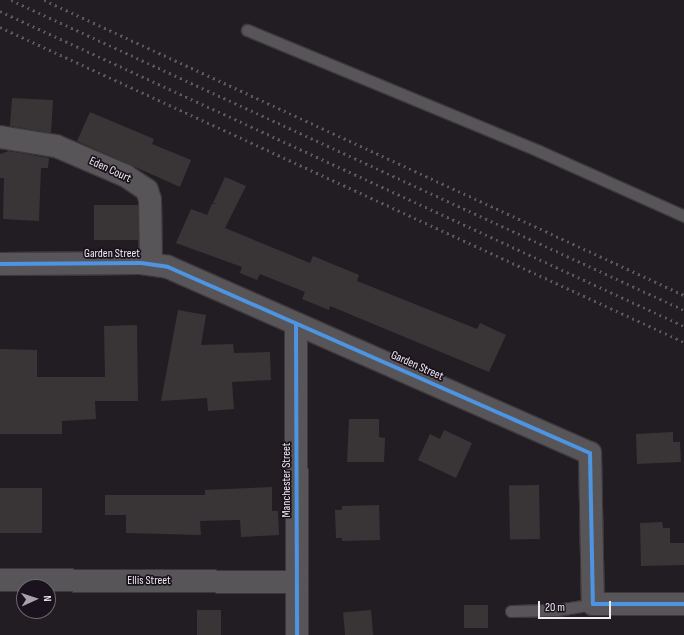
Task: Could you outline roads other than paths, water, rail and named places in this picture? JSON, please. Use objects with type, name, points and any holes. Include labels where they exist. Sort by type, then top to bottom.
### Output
[{"type":"street","name":"Eden Court","points":[[0,137],[49,143],[126,176],[147,190],[150,200],[151,264]]},
{"type":"street","name":"Garden Street","points":[[0,264],[151,264],[168,267],[590,452],[593,604]]},
{"type":"street","name":"Manchester Street","points":[[296,324],[297,635]]},
{"type":"street","name":"Ellis Street","points":[[0,580],[297,582]]},
{"type":"street","points":[[593,604],[684,604]]},
{"type":"lane","points":[[247,30],[539,151],[684,216]]},
{"type":"lane","points":[[511,611],[558,610],[593,604]]},
{"type":"railway","points":[[11,0],[684,310]]},
{"type":"railway","points":[[44,0],[684,295]]},
{"type":"railway","points":[[0,11],[684,326]]},
{"type":"railway","points":[[0,27],[684,342]]}]
